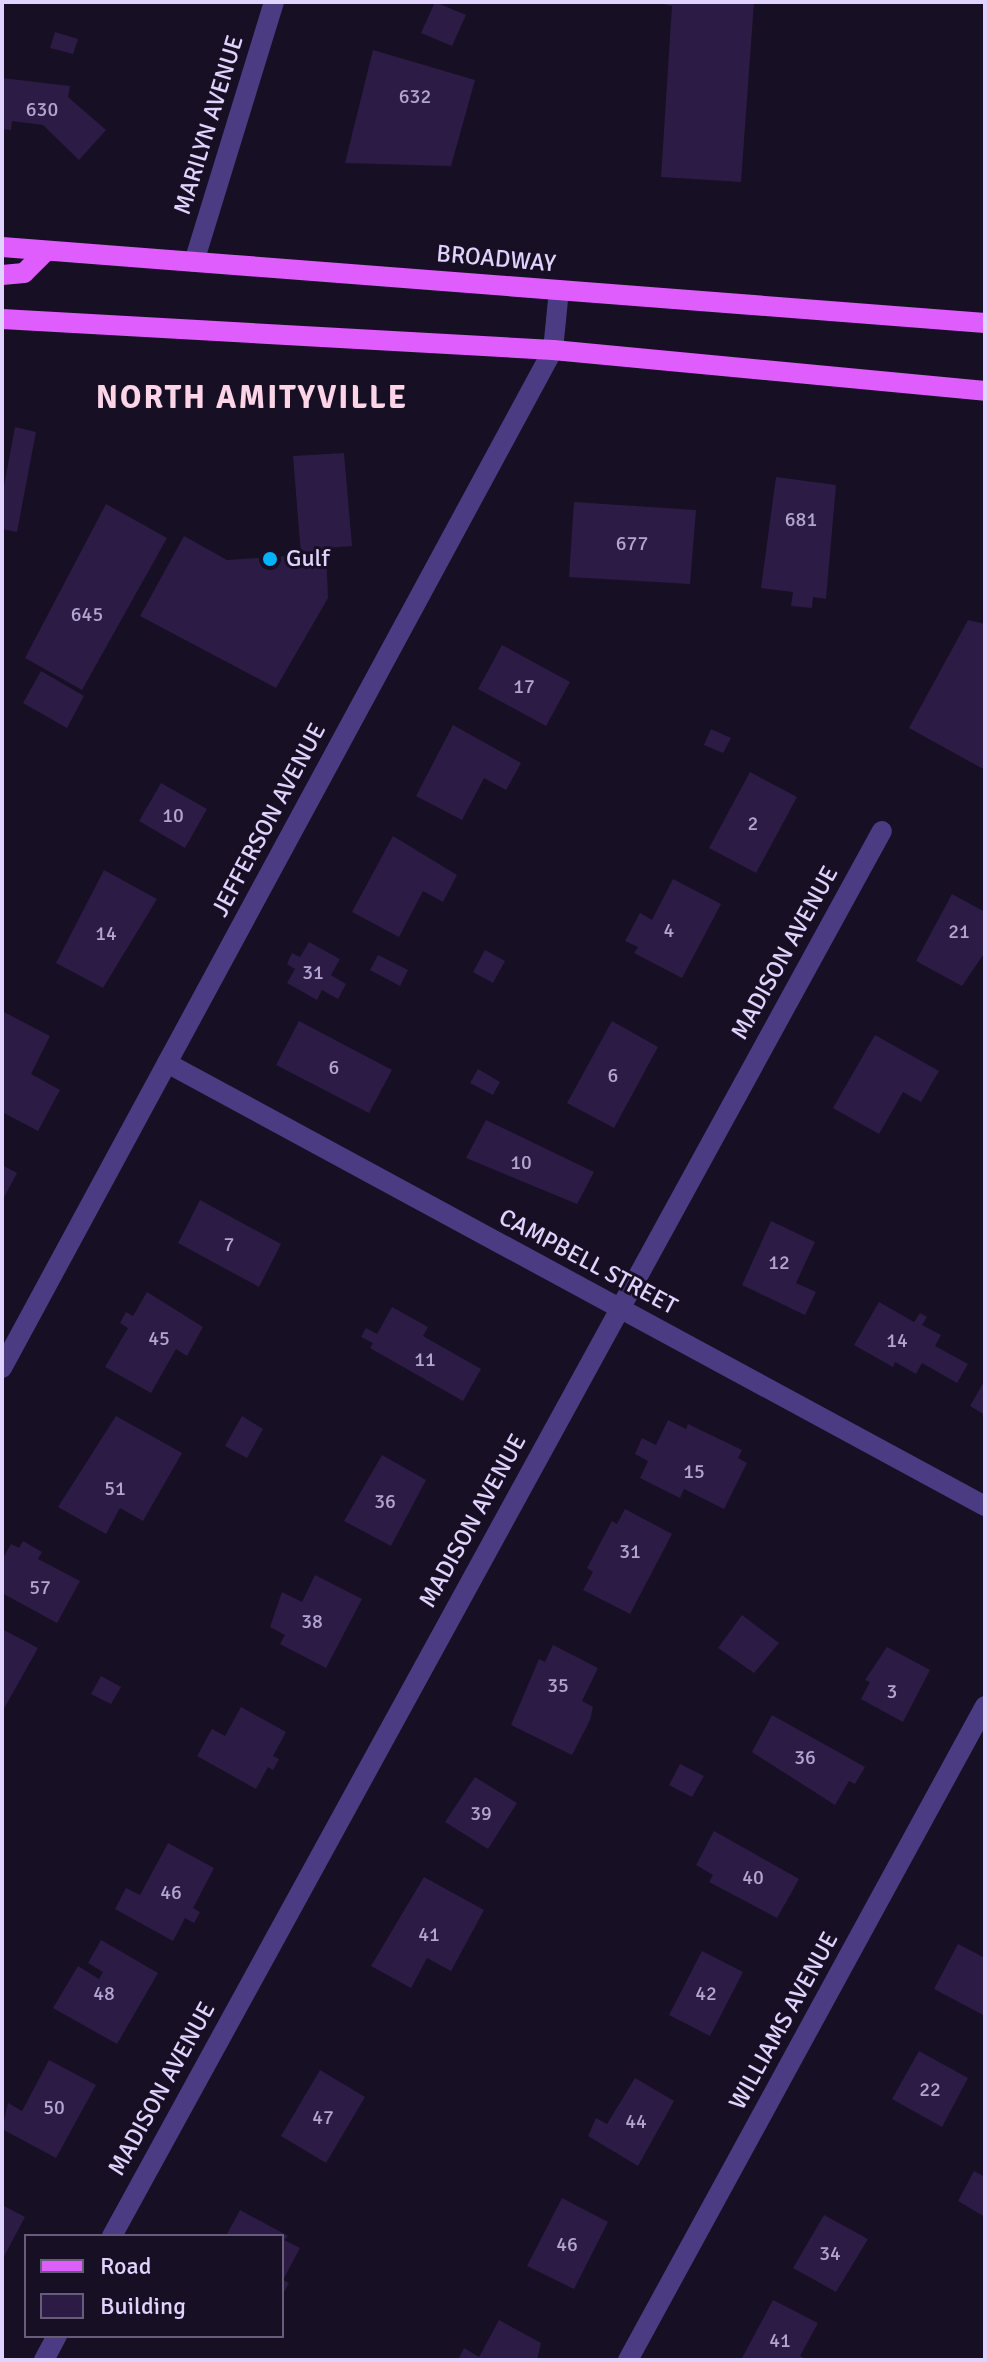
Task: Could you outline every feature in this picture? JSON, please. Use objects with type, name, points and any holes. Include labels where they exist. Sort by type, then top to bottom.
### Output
[{"type":"main road","name":"BROADWAY","points":[[2,247],[985,323]]},
{"type":"main road","points":[[2,275],[24,273],[46,251]]},
{"type":"main road","points":[[2,319],[553,350],[985,391]]},
{"type":"street","name":"MARILYN AVENUE","points":[[194,262],[274,2]]},
{"type":"street","name":"JEFFERSON AVENUE","points":[[2,1368],[553,350],[559,290]]},
{"type":"street","name":"MADISON AVENUE","points":[[113,2234],[882,831]]},
{"type":"street","name":"CAMPBELL STREET","points":[[167,1063],[985,1506]]},
{"type":"street","name":"WILLIAMS AVENUE","points":[[628,2360],[985,1706]]},
{"type":"street","points":[[44,2360],[56,2338]]},
{"type":"building","points":[[435,2],[466,15],[452,46],[421,33]]},
{"type":"building","points":[[655,2],[754,2],[741,182],[661,177],[672,6]]},
{"type":"building","points":[[55,32],[78,39],[73,54],[50,48]]},
{"type":"building","points":[[373,50],[475,80],[451,166],[345,163]]},
{"type":"building","points":[[2,78],[70,86],[68,97],[106,130],[79,160],[43,125],[12,121],[11,130],[2,129]]},
{"type":"building","points":[[15,427],[36,432],[17,532],[2,529],[2,496]]},
{"type":"building","points":[[344,453],[352,546],[326,548],[328,598],[276,688],[140,616],[184,536],[227,560],[301,555],[293,456]]},
{"type":"building","points":[[776,477],[836,485],[826,599],[813,597],[812,608],[791,606],[793,592],[761,588]]},
{"type":"building","points":[[574,502],[696,510],[690,584],[569,577]]},
{"type":"building","points":[[106,504],[167,538],[82,690],[25,658]]},
{"type":"building","points":[[968,620],[985,624],[985,770],[909,728]]},
{"type":"building","points":[[502,645],[570,682],[546,726],[478,689]]},
{"type":"building","points":[[41,671],[84,696],[67,728],[23,703]]},
{"type":"building","points":[[453,725],[521,763],[506,790],[484,778],[462,820],[416,796]]},
{"type":"building","points":[[711,729],[731,738],[723,753],[704,745]]},
{"type":"building","points":[[750,772],[797,797],[756,873],[709,848]]},
{"type":"building","points":[[161,783],[207,809],[185,848],[139,821]]},
{"type":"building","points":[[393,836],[457,875],[443,902],[423,891],[399,937],[352,912]]},
{"type":"building","points":[[104,870],[157,899],[103,988],[56,963]]},
{"type":"building","points":[[673,879],[721,904],[682,978],[634,953],[638,947],[625,941],[640,913],[652,920]]},
{"type":"building","points":[[952,894],[985,912],[985,952],[962,986],[916,961]]},
{"type":"building","points":[[309,942],[340,959],[331,975],[346,984],[338,999],[322,990],[317,1000],[287,983],[295,969],[287,964],[292,953],[300,957]]},
{"type":"building","points":[[485,950],[505,961],[493,983],[473,972]]},
{"type":"building","points":[[378,955],[408,970],[400,986],[370,970]]},
{"type":"building","points":[[2,1011],[50,1036],[31,1074],[60,1090],[38,1131],[2,1112]]},
{"type":"building","points":[[299,1021],[392,1070],[369,1113],[276,1065]]},
{"type":"building","points":[[612,1021],[658,1047],[614,1128],[567,1103]]},
{"type":"building","points":[[875,1035],[939,1071],[921,1102],[903,1092],[879,1134],[833,1108]]},
{"type":"building","points":[[478,1069],[500,1082],[493,1095],[470,1083]]},
{"type":"building","points":[[486,1120],[594,1172],[577,1204],[466,1158]]},
{"type":"building","points":[[2,1165],[17,1173],[2,1201]]},
{"type":"building","points":[[200,1200],[281,1244],[259,1287],[178,1243]]},
{"type":"building","points":[[771,1221],[815,1242],[796,1283],[816,1292],[805,1315],[742,1285]]},
{"type":"building","points":[[147,1292],[203,1327],[187,1356],[176,1349],[151,1393],[105,1367],[128,1328],[120,1323],[126,1312],[133,1316]]},
{"type":"building","points":[[879,1302],[914,1322],[920,1313],[927,1317],[922,1325],[941,1335],[935,1346],[968,1364],[957,1383],[922,1363],[916,1374],[895,1362],[893,1367],[854,1345]]},
{"type":"building","points":[[392,1307],[428,1327],[423,1336],[481,1369],[463,1401],[370,1348],[373,1343],[361,1337],[366,1328],[377,1334]]},
{"type":"building","points":[[985,1380],[985,1415],[970,1406]]},
{"type":"building","points":[[116,1416],[182,1453],[143,1521],[120,1508],[106,1534],[58,1507]]},
{"type":"building","points":[[242,1416],[263,1429],[247,1458],[225,1446]]},
{"type":"building","points":[[668,1420],[686,1429],[688,1424],[742,1450],[738,1458],[747,1463],[724,1509],[684,1489],[680,1498],[640,1478],[648,1461],[635,1454],[642,1438],[656,1445]]},
{"type":"building","points":[[382,1455],[426,1480],[391,1546],[344,1521]]},
{"type":"building","points":[[625,1509],[672,1534],[630,1614],[583,1590],[593,1572],[587,1568],[612,1521],[617,1524]]},
{"type":"building","points":[[23,1541],[42,1552],[38,1559],[80,1581],[57,1623],[2,1593],[2,1560],[11,1544],[19,1548]]},
{"type":"building","points":[[315,1575],[362,1599],[326,1668],[280,1644],[285,1635],[270,1627],[282,1592],[302,1602]]},
{"type":"building","points":[[742,1615],[779,1643],[754,1673],[718,1648]]},
{"type":"building","points":[[2,1629],[38,1648],[2,1712]]},
{"type":"building","points":[[553,1645],[598,1668],[582,1701],[593,1707],[590,1720],[572,1755],[511,1725],[539,1659],[545,1662]]},
{"type":"building","points":[[887,1647],[930,1670],[903,1722],[861,1699],[870,1682],[865,1680]]},
{"type":"building","points":[[101,1676],[121,1687],[111,1704],[91,1694]]},
{"type":"building","points":[[241,1707],[286,1732],[273,1756],[279,1759],[273,1770],[268,1767],[256,1789],[197,1756],[212,1729],[225,1736]]},
{"type":"building","points":[[772,1715],[865,1767],[855,1784],[849,1781],[835,1805],[752,1752]]},
{"type":"building","points":[[680,1764],[704,1776],[692,1797],[669,1785]]},
{"type":"building","points":[[475,1777],[517,1803],[488,1849],[445,1822]]},
{"type":"building","points":[[714,1831],[799,1879],[777,1918],[709,1882],[713,1875],[696,1865]]},
{"type":"building","points":[[168,1843],[214,1868],[193,1908],[200,1912],[194,1923],[185,1918],[173,1941],[115,1909],[126,1888],[140,1895]]},
{"type":"building","points":[[424,1877],[484,1910],[451,1971],[427,1958],[411,1988],[371,1966]]},
{"type":"building","points":[[101,1940],[158,1973],[117,2044],[53,2008],[78,1966],[99,1979],[103,1972],[88,1963]]},
{"type":"building","points":[[958,1944],[985,1958],[985,2016],[934,1989]]},
{"type":"building","points":[[702,1951],[743,1972],[710,2036],[669,2015]]},
{"type":"building","points":[[919,2051],[968,2078],[942,2127],[892,2099]]},
{"type":"building","points":[[49,2060],[96,2085],[56,2158],[2,2129],[8,2103],[22,2111]]},
{"type":"building","points":[[320,2070],[365,2097],[326,2163],[281,2136]]},
{"type":"building","points":[[635,2078],[674,2101],[638,2166],[588,2136],[596,2118],[607,2124]]},
{"type":"building","points":[[974,2171],[985,2177],[985,2217],[958,2201]]},
{"type":"building","points":[[562,2198],[608,2222],[574,2289],[527,2266]]},
{"type":"building","points":[[2,2205],[25,2217],[2,2260]]},
{"type":"building","points":[[240,2210],[288,2236],[284,2240],[284,2234],[227,2234]]},
{"type":"building","points":[[824,2215],[868,2239],[836,2292],[793,2268]]},
{"type":"building","points":[[284,2240],[300,2248],[284,2278]]},
{"type":"building","points":[[773,2300],[818,2323],[800,2356],[809,2360],[741,2360]]},
{"type":"building","points":[[499,2320],[541,2343],[537,2360],[458,2360],[464,2348],[479,2357]]},
{"type":"place","name":"Gulf","points":[[270,559]]},
{"type":"district","name":"NORTH AMITYVILLE","points":[[252,398]]}]
